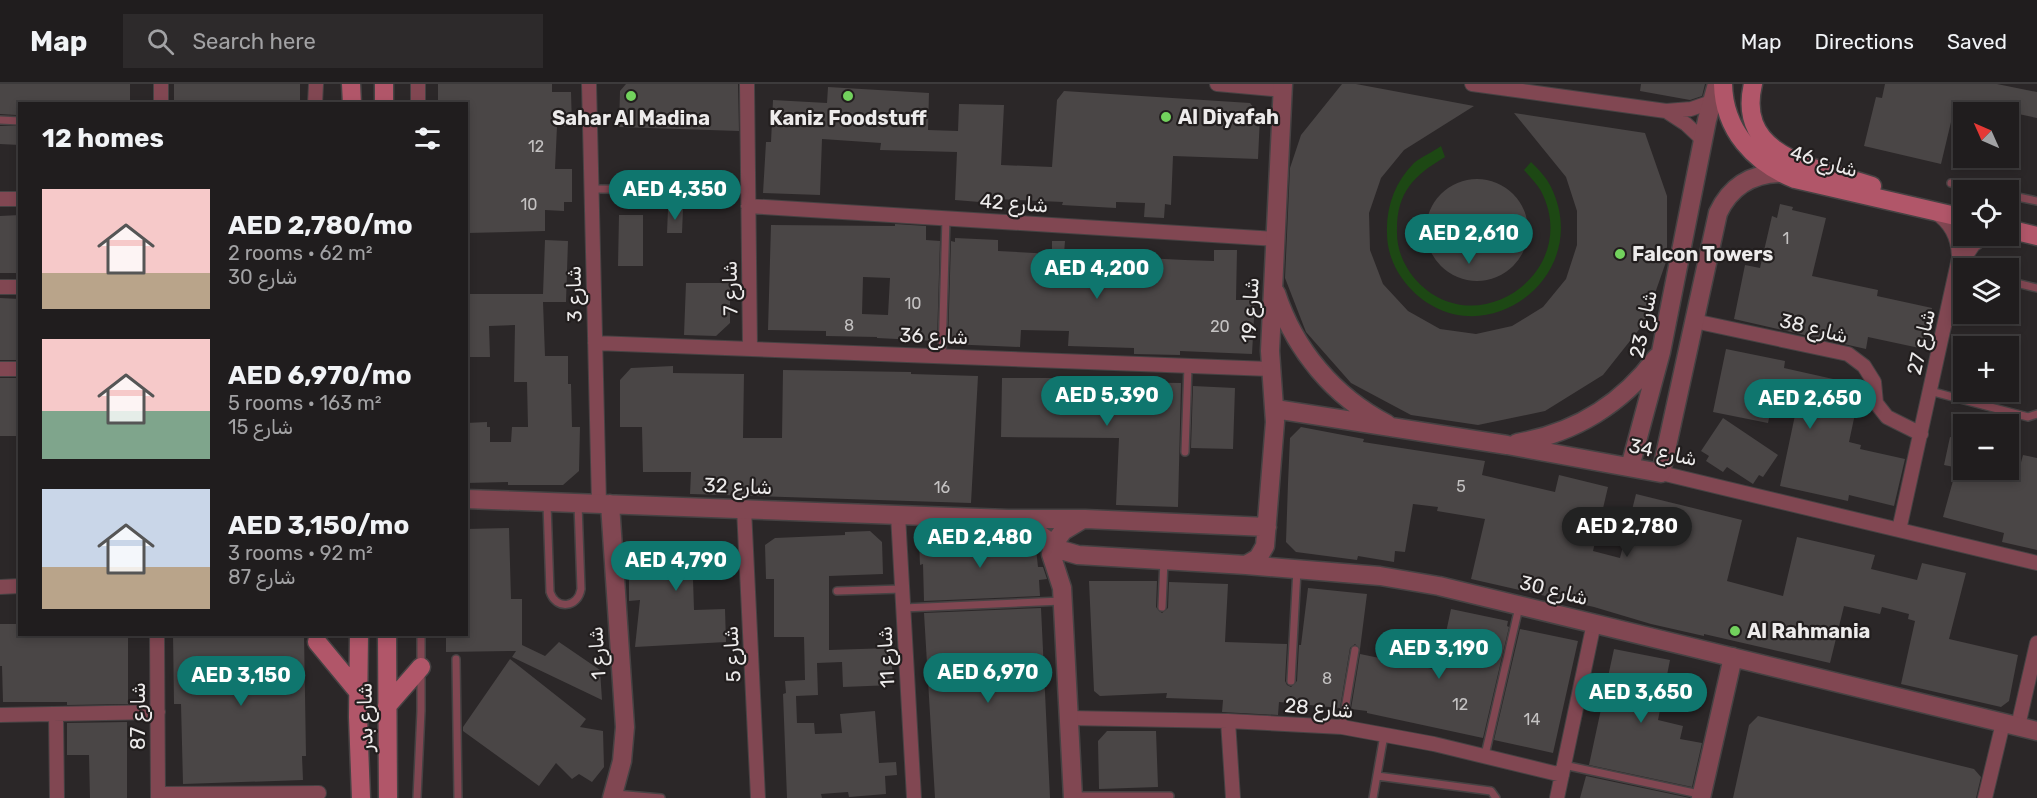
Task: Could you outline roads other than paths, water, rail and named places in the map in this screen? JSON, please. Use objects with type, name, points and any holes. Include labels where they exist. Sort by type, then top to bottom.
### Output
[{"type":"main road","points":[[351,84],[352,102]]},
{"type":"main road","points":[[384,84],[384,102]]},
{"type":"main road","name":"شارع 46","points":[[1723,84],[1726,108],[1741,140],[1765,164],[1779,173],[1953,216]]},
{"type":"main road","points":[[1753,84],[1750,102],[1751,117],[1763,137],[1772,146],[1792,161],[1874,187],[1902,204]]},
{"type":"main road","points":[[2019,232],[2037,236]]},
{"type":"main road","name":"شارع بدر","points":[[359,636],[358,717],[361,798]]},
{"type":"main road","name":"شارع بدر","points":[[387,636],[388,798]]},
{"type":"main road","points":[[316,638],[360,694]]},
{"type":"main road","points":[[387,706],[421,667]]},
{"type":"street","points":[[161,84],[161,102]]},
{"type":"street","points":[[315,102],[316,84]]},
{"type":"street","points":[[418,84],[418,102]]},
{"type":"street","name":"شارع 3","points":[[589,84],[595,343],[604,504]]},
{"type":"street","name":"شارع 7","points":[[747,84],[750,348]]},
{"type":"street","points":[[1217,84],[1283,87]]},
{"type":"street","points":[[1472,84],[1666,111],[1691,109],[1711,102]]},
{"type":"street","name":"شارع 23","points":[[1630,467],[1661,352],[1703,140],[1717,84]]},
{"type":"street","name":"شارع 19","points":[[1246,565],[1263,552],[1267,533],[1275,409],[1270,369],[1283,87]]},
{"type":"street","points":[[1666,111],[1686,124],[1703,140]]},
{"type":"street","points":[[1661,473],[1716,222],[1722,205],[1733,190],[1750,179],[1759,175],[1779,173]]},
{"type":"street","points":[[0,199],[18,199]]},
{"type":"street","name":"شارع 42","points":[[748,206],[1276,239]]},
{"type":"street","name":"شارع 27","points":[[1935,212],[1949,224],[1957,239],[1959,258]]},
{"type":"street","points":[[1273,284],[1289,325],[1312,362],[1350,400],[1396,429]]},
{"type":"street","points":[[0,287],[18,287]]},
{"type":"street","name":"شارع 27","points":[[1899,530],[1953,300]]},
{"type":"street","name":"شارع 38","points":[[1694,321],[1848,354],[1864,366],[1874,382],[1876,403],[1887,417],[1920,434]]},
{"type":"street","name":"شارع 36","points":[[595,343],[1270,369]]},
{"type":"street","points":[[1508,445],[1558,433],[1605,409],[1644,374],[1661,352]]},
{"type":"street","points":[[0,369],[18,369]]},
{"type":"street","name":"شارع 34","points":[[1275,409],[1508,445],[1661,473],[2037,563]]},
{"type":"street","name":"شارع 32","points":[[468,499],[1008,519],[1085,519]]},
{"type":"street","name":"شارع 1","points":[[604,504],[625,727],[622,761],[613,796]]},
{"type":"street","name":"شارع 5","points":[[744,509],[758,798]]},
{"type":"street","name":"شارع 11","points":[[898,515],[914,798]]},
{"type":"street","name":"شارع 32","points":[[1008,519],[1032,529],[1053,545]]},
{"type":"street","points":[[1062,594],[1052,560],[1053,545],[1063,531],[1085,519],[1267,533],[1276,555],[1293,569]]},
{"type":"street","name":"شارع 30","points":[[1053,545],[1069,553],[1088,556],[1246,565],[1415,581],[2037,731]]},
{"type":"street","points":[[1072,797],[1062,594],[1063,580],[1071,566],[1088,556]]},
{"type":"street","points":[[0,587],[18,586]]},
{"type":"street","points":[[1557,798],[1594,623]]},
{"type":"street","name":"شارع 87","points":[[157,636],[158,796]]},
{"type":"street","points":[[1985,798],[2037,643]]},
{"type":"street","points":[[1701,796],[1733,657]]},
{"type":"street","points":[[0,715],[158,712]]},
{"type":"street","points":[[56,714],[57,798]]},
{"type":"street","name":"شارع 28","points":[[1068,718],[1228,721],[1342,727],[1563,770]]},
{"type":"street","points":[[1228,721],[1233,798]]},
{"type":"street","points":[[158,796],[319,793]]},
{"type":"lane","points":[[0,120],[18,121]]},
{"type":"lane","points":[[592,189],[748,190]]},
{"type":"lane","points":[[2019,197],[2037,201]]},
{"type":"lane","points":[[942,356],[946,218]]},
{"type":"lane","points":[[2019,284],[2037,288]]},
{"type":"lane","points":[[1185,452],[1188,366]]},
{"type":"lane","points":[[1930,391],[2028,417],[2037,414]]},
{"type":"lane","points":[[547,502],[550,592],[555,601],[564,605],[569,605],[578,599],[581,590],[578,503]]},
{"type":"lane","points":[[1162,607],[1164,560]]},
{"type":"lane","points":[[1291,681],[1293,569]]},
{"type":"lane","points":[[837,591],[902,589]]},
{"type":"lane","points":[[903,608],[1062,594]]},
{"type":"lane","points":[[1485,755],[1520,605]]},
{"type":"lane","points":[[417,798],[421,636]]},
{"type":"lane","points":[[1342,727],[1355,650]]},
{"type":"lane","points":[[456,659],[458,798]]},
{"type":"lane","points":[[1373,798],[1384,735]]},
{"type":"lane","points":[[1563,770],[1701,796]]},
{"type":"lane","points":[[1377,776],[1482,789],[1491,791],[1496,798]]},
{"type":"lane","points":[[613,796],[661,798]]},
{"type":"lane","points":[[1072,797],[1170,796]]},
{"type":"place","name":"Sahar Al Madina","points":[[631,96]]},
{"type":"place","name":"Kaniz Foodstuff","points":[[848,96]]},
{"type":"place","name":"Al Diyafah","points":[[1166,117]]},
{"type":"place","name":"Falcon Towers","points":[[1620,254]]},
{"type":"place","name":"Al Rahmania","points":[[1735,631]]}]
